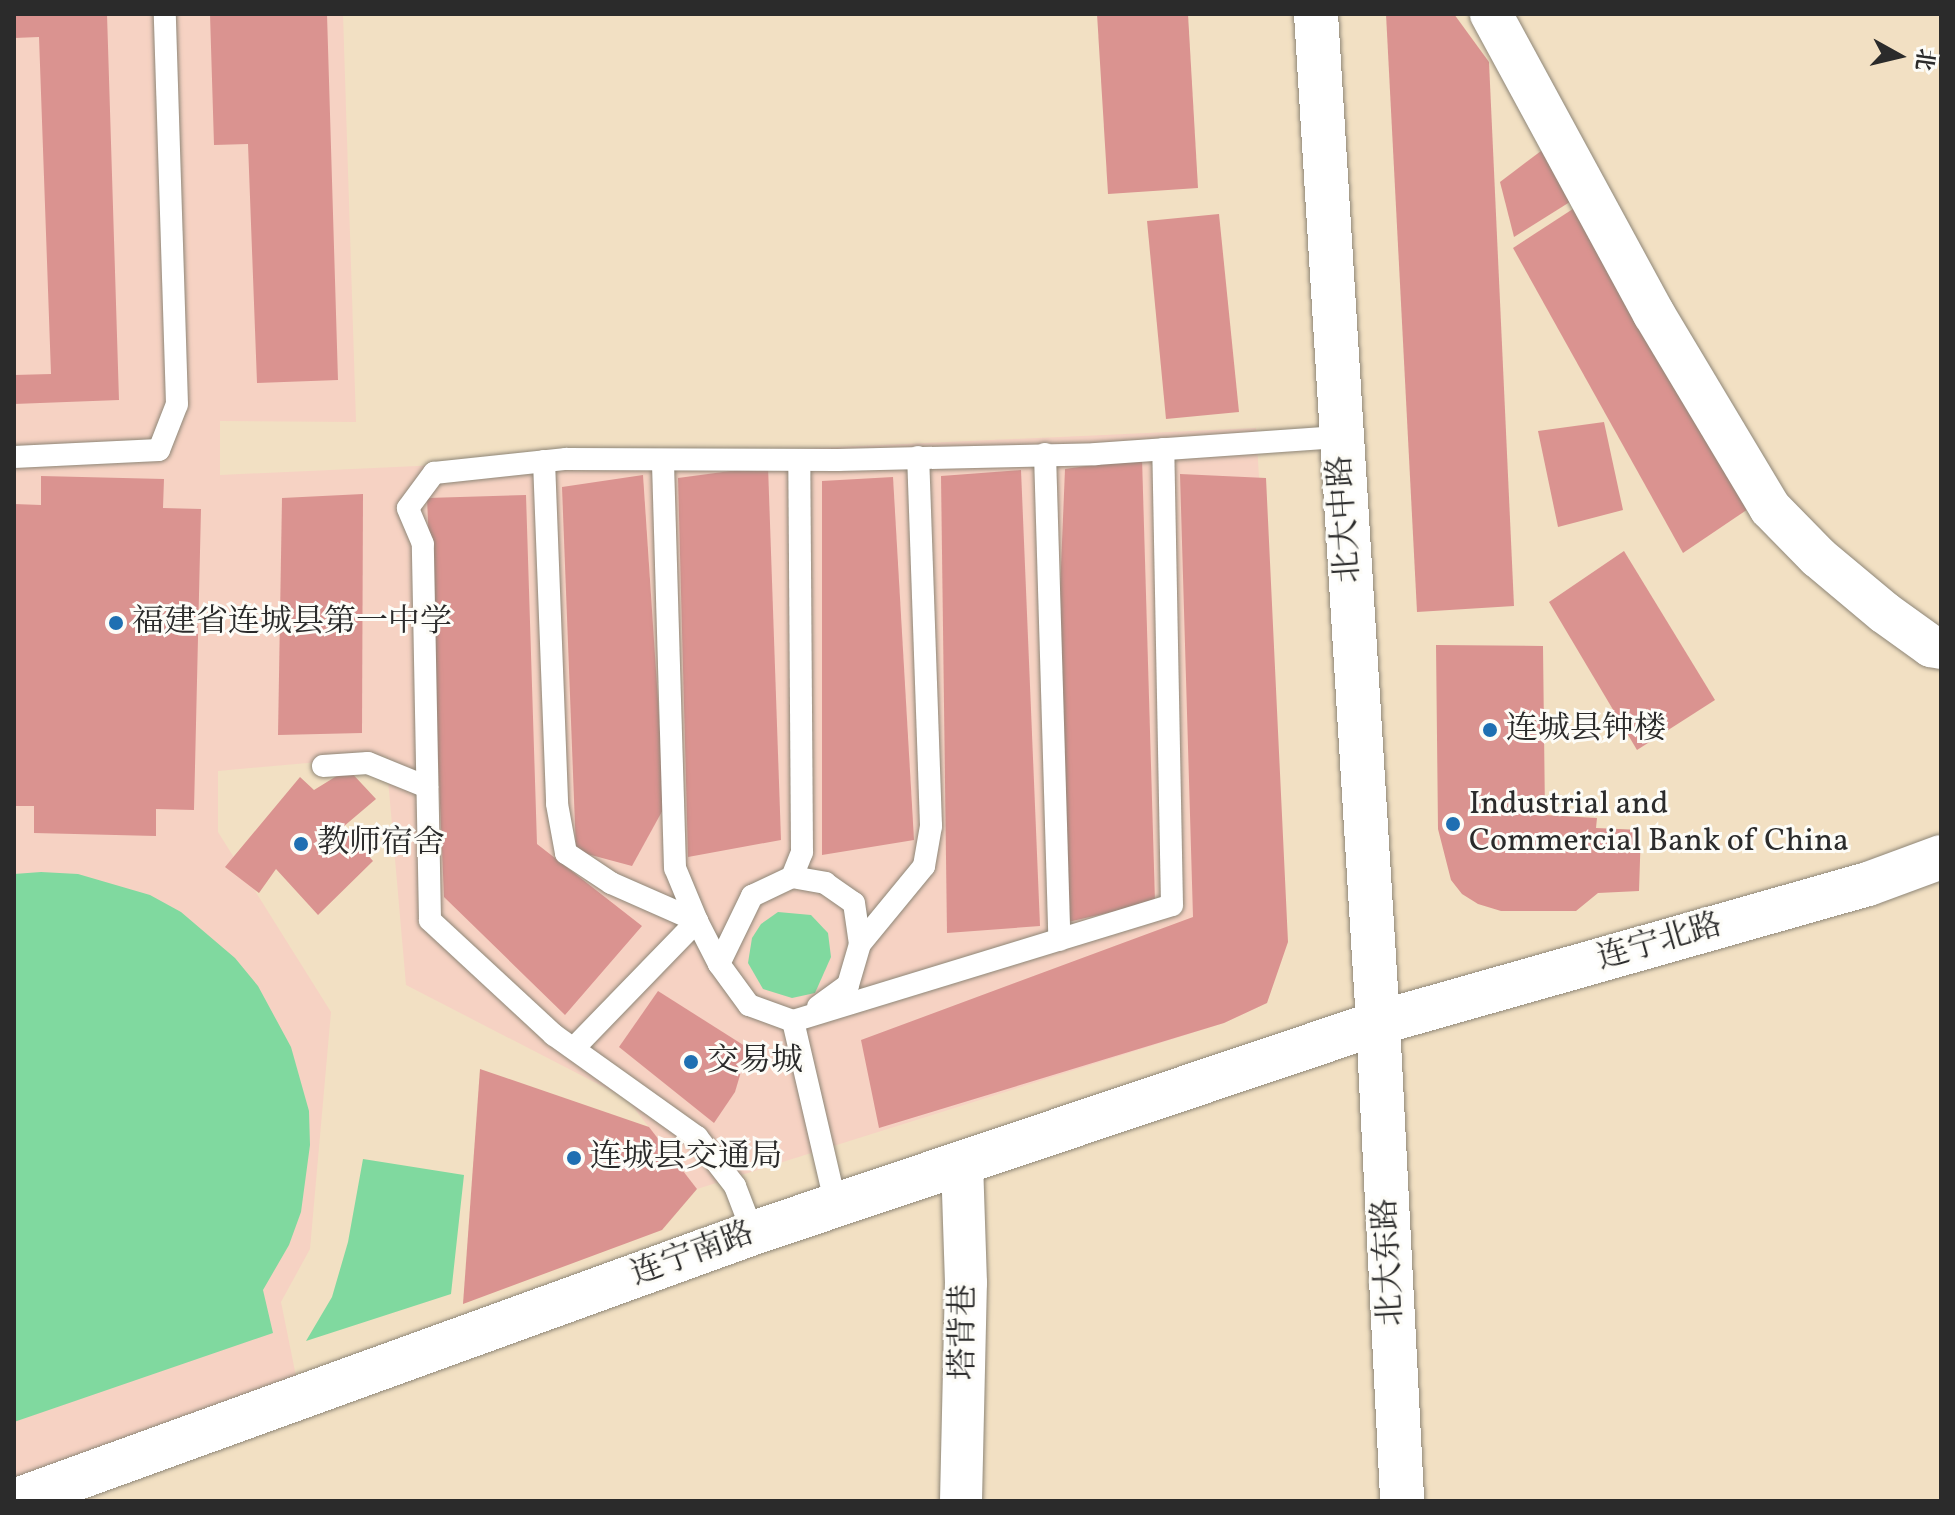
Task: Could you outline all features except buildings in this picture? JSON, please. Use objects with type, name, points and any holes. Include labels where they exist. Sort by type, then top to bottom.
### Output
[{"type":"street","name":"北大中路","points":[[1316,14],[1378,1023]]},
{"type":"street","points":[[1491,14],[1654,314],[1770,508],[1818,557],[1885,613],[1931,646],[1941,648]]},
{"type":"street","name":"连宁北路","points":[[1378,1023],[1868,884],[1941,857]]},
{"type":"street","name":"连宁南路","points":[[14,1501],[753,1233],[1378,1023]]},
{"type":"street","name":"北大东路","points":[[1378,1023],[1402,1501]]},
{"type":"street","name":"塔背巷","points":[[961,1501],[966,1283],[962,1164]]},
{"type":"lane","points":[[14,457],[159,450],[177,404],[165,14]]},
{"type":"lane","points":[[753,1233],[735,1186],[697,1137],[554,1035],[430,920],[423,544],[408,508],[434,473],[544,461],[799,460],[1045,454],[1341,437]]},
{"type":"lane","points":[[663,460],[675,868],[719,964],[749,1005],[793,1021],[1172,905],[1163,449]]},
{"type":"lane","points":[[1045,454],[1059,940]]},
{"type":"lane","points":[[793,1021],[848,985],[860,944],[924,866],[931,826],[918,457]]},
{"type":"lane","points":[[792,877],[802,852],[799,460]]},
{"type":"lane","points":[[544,461],[557,804],[566,853],[611,883],[697,921]]},
{"type":"lane","points":[[323,766],[368,763],[427,787]]},
{"type":"lane","points":[[719,964],[752,896],[792,877],[825,883],[854,903],[860,944]]},
{"type":"lane","points":[[574,1048],[697,921]]},
{"type":"lane","points":[[793,1021],[836,1206]]},
{"type":"shaded area","name":"交易城","points":[[14,14],[343,14],[356,422],[220,421],[220,475],[1256,428],[1287,933],[1267,1003],[1224,1023],[697,1189],[627,1099],[406,985],[386,756],[218,771],[218,832],[331,1012],[310,1249],[281,1302],[298,1386],[14,1484]]},
{"type":"green space","points":[[14,874],[78,874],[150,895],[181,912],[235,958],[258,986],[291,1047],[309,1111],[310,1145],[301,1212],[289,1245],[263,1290],[273,1333],[14,1422]]},
{"type":"green space","points":[[778,912],[811,915],[828,933],[831,957],[815,993],[792,998],[763,989],[748,963],[752,938],[761,924]]},
{"type":"green space","points":[[363,1159],[464,1175],[451,1294],[306,1341],[332,1297],[348,1242]]},
{"type":"place","name":"福建省连城县第一中学","points":[[116,623]]},
{"type":"place","name":"连城县钟楼","points":[[1490,730]]},
{"type":"place","name":"Industrial and Commercial Bank of China","points":[[1453,824]]},
{"type":"place","name":"教师宿舍","points":[[301,844]]},
{"type":"place","name":"交易城","points":[[691,1062]]},
{"type":"place","name":"连城县交通局","points":[[574,1158]]}]
